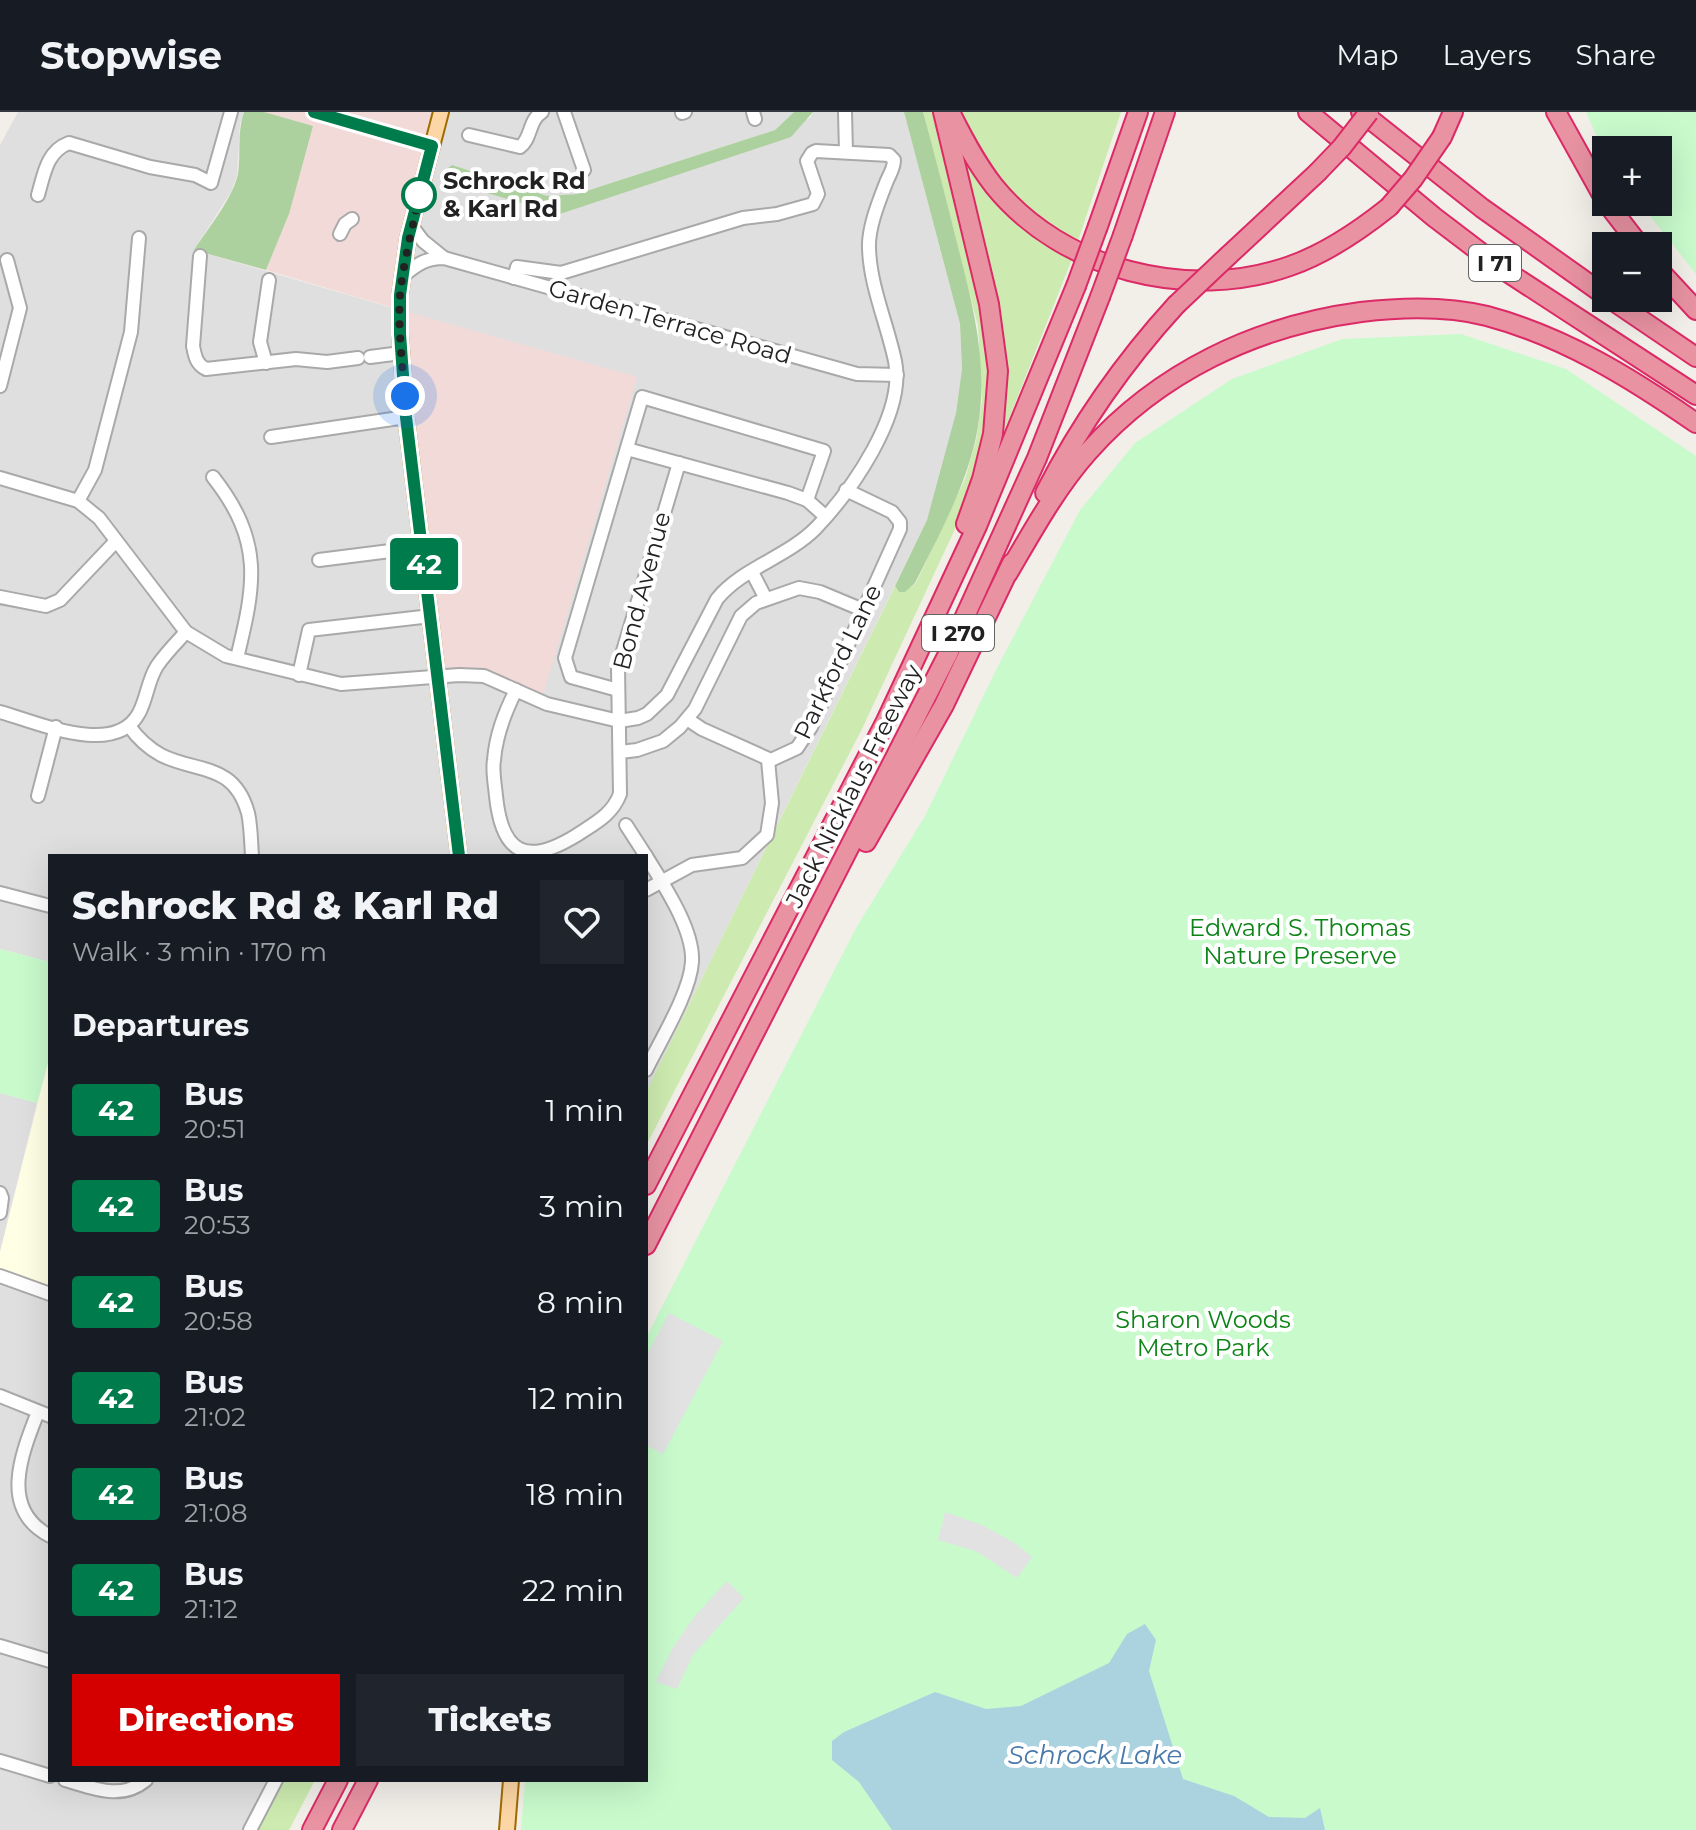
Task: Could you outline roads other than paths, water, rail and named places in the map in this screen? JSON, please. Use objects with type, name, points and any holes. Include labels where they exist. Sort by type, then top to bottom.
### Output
[{"type":"highway","points":[[899,693],[982,479],[997,403],[998,371],[989,304],[943,112]]},
{"type":"highway","points":[[950,112],[969,152],[996,188],[1029,219],[1075,250],[1107,264],[1148,276],[1205,281],[1267,273],[1328,249],[1389,207],[1442,137],[1453,112]]},
{"type":"highway","name":"Jack Nicklaus Freeway","points":[[648,1181],[825,841],[977,526],[1076,286],[1138,112]]},
{"type":"highway","name":"Jack Nicklaus Freeway","points":[[648,1241],[954,642],[1037,458],[1123,235],[1165,112]]},
{"type":"highway","name":"I 71","points":[[1308,112],[1434,217],[1501,268],[1696,395]]},
{"type":"highway","name":"I 71","points":[[1361,112],[1482,208],[1592,286]]},
{"type":"highway","points":[[793,959],[912,764],[944,705],[1065,455],[1102,394],[1176,305],[1317,173],[1369,112]]},
{"type":"highway","points":[[1556,112],[1592,177]]},
{"type":"highway","points":[[1617,216],[1629,232]]},
{"type":"highway","points":[[1672,284],[1696,310]]},
{"type":"highway","points":[[1008,573],[1065,481],[1088,453],[1139,403],[1190,368],[1238,343],[1287,326],[1335,316],[1419,308],[1486,316],[1578,349],[1617,370],[1696,423]]},
{"type":"highway","name":"I 71","points":[[1629,312],[1696,357]]},
{"type":"highway","points":[[312,1829],[337,1782]]},
{"type":"highway","points":[[342,1830],[367,1782]]},
{"type":"highway","points":[[349,1830],[367,1782]]},
{"type":"main road","points":[[441,112],[411,225],[400,295],[401,353],[459,854]]},
{"type":"main road","points":[[507,1830],[511,1782]]},
{"type":"street","points":[[38,195],[50,158],[58,147],[69,143],[150,167],[195,175],[211,183],[231,112]]},
{"type":"street","points":[[314,112],[432,146]]},
{"type":"street","points":[[469,135],[520,147],[526,142],[533,119],[542,112]]},
{"type":"street","points":[[564,112],[584,170]]},
{"type":"street","points":[[845,112],[846,152]]},
{"type":"street","points":[[0,478],[78,501],[99,518],[186,632],[214,651],[341,684],[484,676],[547,704],[619,721],[638,718],[662,702],[717,599],[728,585],[780,557],[814,529],[846,490],[877,443],[891,410],[897,375],[872,274],[869,243],[894,160],[889,155],[816,151],[807,161],[818,198],[809,206],[743,218],[561,273],[517,267],[514,278]]},
{"type":"street","points":[[340,234],[352,219]]},
{"type":"street","name":"Garden Terrace Road","points":[[411,225],[424,242],[444,258],[857,374],[897,375]]},
{"type":"street","points":[[78,501],[95,470],[131,332],[139,238]]},
{"type":"street","points":[[200,256],[193,346],[195,358],[206,369],[296,359],[327,362],[401,353]]},
{"type":"street","points":[[403,276],[418,263],[444,258]]},
{"type":"street","points":[[0,386],[20,308],[7,260]]},
{"type":"street","points":[[266,363],[260,342],[269,280]]},
{"type":"street","points":[[618,690],[571,677],[565,658],[642,397],[824,451],[807,500]]},
{"type":"street","points":[[271,437],[406,417]]},
{"type":"street","points":[[627,449],[807,500],[825,516]]},
{"type":"street","name":"Bond Avenue","points":[[619,721],[618,668],[679,463]]},
{"type":"street","points":[[213,477],[237,513],[252,567],[249,608],[237,658]]},
{"type":"street","name":"Parkford Lane","points":[[687,719],[768,760],[775,760],[797,748],[811,727],[900,529],[900,522],[892,512],[846,490]]},
{"type":"street","points":[[0,597],[46,606],[60,600],[116,541]]},
{"type":"street","points":[[319,560],[422,547]]},
{"type":"street","points":[[752,572],[766,599]]},
{"type":"street","points":[[620,752],[663,741],[687,719],[748,608],[799,588],[820,592],[863,610]]},
{"type":"street","points":[[299,675],[309,630],[431,616]]},
{"type":"street","points":[[0,712],[87,735],[103,736],[129,726],[140,710],[157,666],[186,632]]},
{"type":"street","points":[[516,690],[501,720],[493,762],[498,815],[503,832],[513,846],[529,853],[547,851],[605,817],[616,806],[620,794],[619,721]]},
{"type":"street","points":[[129,726],[137,737],[162,755],[209,768],[234,785],[248,812],[252,854]]},
{"type":"street","points":[[38,796],[56,727]]},
{"type":"street","points":[[648,889],[692,865],[742,858],[767,835],[772,803],[768,760]]},
{"type":"street","points":[[626,825],[645,854]]},
{"type":"street","points":[[648,859],[688,934],[692,962],[686,988],[648,1066]]},
{"type":"street","points":[[0,893],[48,905]]},
{"type":"street","points":[[0,1193],[0,1213]]},
{"type":"street","points":[[0,1276],[48,1293]]},
{"type":"street","points":[[0,1396],[44,1414],[14,1471],[11,1493],[19,1514],[35,1530],[48,1535]]},
{"type":"street","points":[[0,1646],[48,1660]]},
{"type":"street","points":[[0,1761],[48,1775]]},
{"type":"street","points":[[72,1782],[104,1792],[134,1789],[143,1782]]},
{"type":"street","points":[[250,1830],[275,1782]]},
{"type":"water","name":"Schrock Lake","points":[[1145,1624],[1156,1640],[1149,1671],[1183,1779],[1234,1796],[1269,1817],[1305,1818],[1320,1808],[1325,1830],[892,1830],[859,1782],[832,1760],[832,1741],[844,1732],[935,1692],[986,1709],[1021,1706],[1109,1663],[1127,1634]]},
{"type":"place","name":"Schrock Rd & Karl Rd","points":[[419,195]]},
{"type":"park label","name":"Edward S. Thomas Nature Preserve","points":[[1300,942]]},
{"type":"park label","name":"Sharon Woods Metro Park","points":[[1203,1334]]}]
